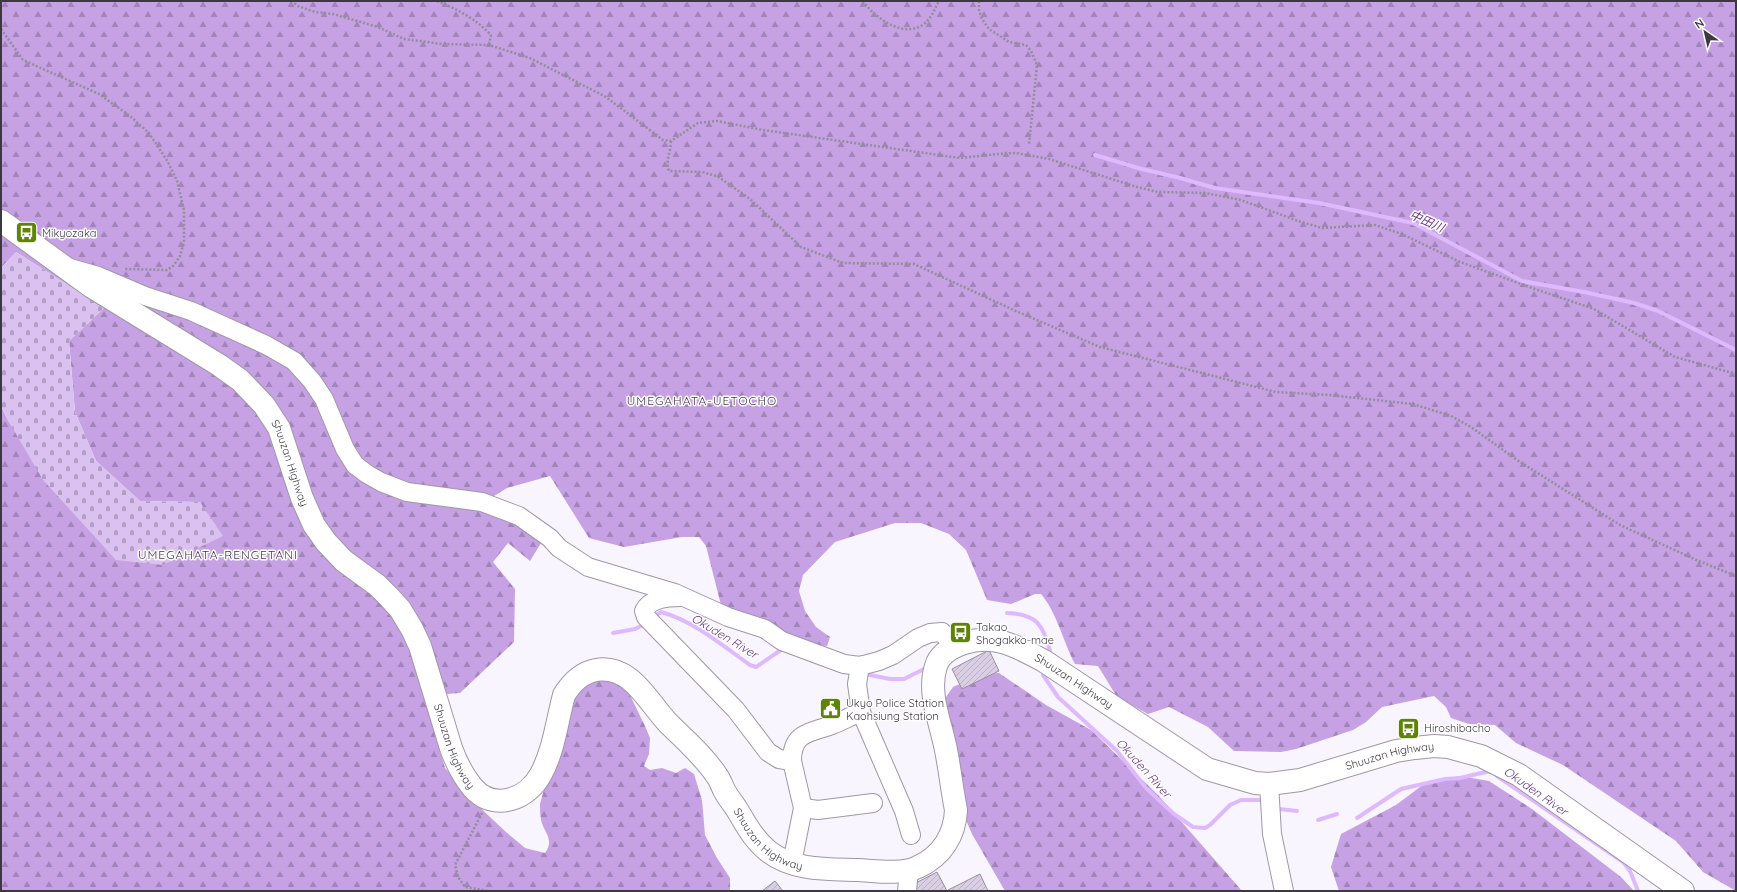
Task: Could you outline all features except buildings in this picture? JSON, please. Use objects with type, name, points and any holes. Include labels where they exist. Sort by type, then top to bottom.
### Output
[{"type":"highway","name":"Shuuzan Highway","points":[[1,222],[92,287],[219,365],[240,380],[264,405],[279,428],[302,498],[314,525],[326,542],[344,561],[377,585],[390,597],[400,609],[412,629],[420,646],[451,748],[457,762],[474,789],[490,799],[499,801],[516,799],[534,785],[547,760],[564,695],[573,681],[591,671],[602,669],[611,670],[630,679],[667,722],[708,764],[718,777],[749,831],[758,842],[778,858],[792,863],[817,868],[908,881],[918,867],[928,861],[944,847],[956,822],[956,810],[934,691],[936,666],[941,656],[954,647],[970,641],[989,639],[1001,640],[1044,661],[1207,769],[1240,780],[1269,784],[1300,780],[1396,751],[1434,746],[1465,750],[1504,766],[1519,775],[1683,891]]},
{"type":"street","points":[[66,268],[78,269],[145,296],[191,311],[266,345],[294,361],[312,381],[324,399],[345,449],[355,465],[381,482],[407,492],[482,502],[519,516],[550,538],[559,548],[588,567],[683,596],[728,617],[765,629],[782,640],[844,664],[860,666],[893,655],[918,638],[930,633],[942,632],[954,647]]},
{"type":"street","points":[[683,596],[669,597],[651,602],[647,605],[644,611],[649,619],[736,710],[768,752],[779,759],[792,761]]},
{"type":"street","points":[[860,666],[857,684],[861,712],[904,811],[911,835]]},
{"type":"street","points":[[792,863],[803,808],[792,761],[792,749],[795,744],[808,732],[831,725],[861,712]]},
{"type":"street","points":[[1269,784],[1272,834],[1284,891]]},
{"type":"street","points":[[803,808],[818,810],[873,803]]},
{"type":"path","points":[[291,1],[298,6],[315,12],[333,14],[378,27],[404,40],[442,44],[489,45],[530,58],[606,96],[663,140],[671,141],[698,123],[717,121],[763,130],[960,158],[1016,153],[1049,159],[1137,187],[1158,192],[1205,192],[1241,200],[1322,228],[1375,225],[1402,234],[1460,262],[1594,309],[1675,357],[1736,374]]},
{"type":"path","points":[[437,1],[463,13],[483,26],[491,35],[489,45]]},
{"type":"path","points":[[863,1],[875,15],[897,27],[910,29],[921,26],[932,16],[939,1]]},
{"type":"path","points":[[980,1],[982,19],[989,29],[1009,42],[1026,46],[1031,51],[1037,65],[1029,145]]},
{"type":"path","points":[[1,29],[23,60],[99,94],[130,116],[149,133],[168,162],[177,182],[184,210],[184,242],[180,256],[173,266],[167,270],[120,268]]},
{"type":"path","points":[[671,141],[666,164],[669,171],[702,172],[717,176],[750,199],[801,247],[843,263],[914,264],[1018,312],[1100,347],[1276,392],[1329,395],[1413,404],[1451,416],[1471,427],[1517,460],[1620,525],[1694,559],[1736,576]]},
{"type":"path","points":[[488,891],[465,887],[458,877],[455,865],[490,799]]},
{"type":"green space","points":[[1,1],[1736,1],[1736,891],[1703,872],[1676,841],[1563,765],[1516,743],[1495,725],[1469,724],[1451,718],[1446,707],[1434,696],[1382,707],[1366,722],[1353,730],[1296,749],[1281,752],[1234,751],[1208,727],[1169,707],[1148,714],[1117,697],[1098,666],[1075,664],[1056,618],[1041,594],[1035,594],[1011,604],[987,600],[966,550],[949,534],[921,523],[895,523],[835,542],[803,575],[799,591],[805,611],[816,627],[830,637],[827,646],[804,644],[721,605],[706,546],[699,537],[682,537],[624,547],[589,538],[550,476],[507,488],[494,496],[489,508],[515,518],[541,543],[530,561],[508,543],[493,562],[515,589],[514,642],[460,693],[447,694],[432,705],[431,722],[445,768],[474,802],[506,832],[525,848],[545,853],[548,848],[549,840],[542,825],[540,804],[572,686],[607,677],[628,691],[650,738],[649,754],[644,766],[650,770],[662,768],[676,773],[685,768],[694,774],[702,800],[705,835],[730,878],[730,891],[1,891],[1,406],[9,422],[116,560],[200,502],[140,501],[96,461],[75,412],[69,341],[104,308],[16,252],[1,268]]},
{"type":"green space","points":[[16,252],[104,308],[69,341],[75,412],[96,461],[140,501],[200,502],[223,536],[163,565],[116,560],[43,480],[1,406],[1,268]]},
{"type":"green space","points":[[999,673],[1046,705],[1091,730],[1159,796],[1242,891],[1005,891],[972,834],[962,811],[944,700],[953,687],[982,674]]},
{"type":"green space","points":[[1460,776],[1489,781],[1532,809],[1621,877],[1634,891],[1339,891],[1331,867],[1341,834],[1396,805],[1424,784]]},
{"type":"waterway","name":"中田川","points":[[1095,155],[1215,188],[1319,203],[1413,223],[1522,281],[1634,303],[1658,311],[1736,350]]},
{"type":"waterway","name":"Okuden River","points":[[652,618],[661,612],[685,621],[708,635],[750,665],[756,667],[781,650]]},
{"type":"waterway","name":"Okuden River","points":[[1007,613],[1032,618],[1037,622],[1041,627],[1050,651]]},
{"type":"waterway","name":"Okuden River","points":[[613,633],[635,629],[645,624]]},
{"type":"waterway","name":"Okuden River","points":[[865,674],[890,679],[904,679],[924,669]]},
{"type":"waterway","name":"Okuden River","points":[[1043,675],[1058,697],[1117,751],[1146,788],[1174,814],[1193,827],[1205,828],[1230,805],[1241,800],[1265,800]]},
{"type":"waterway","name":"Okuden River","points":[[1357,818],[1401,789],[1445,779],[1460,778],[1491,772]]},
{"type":"waterway","name":"Okuden River","points":[[1497,776],[1623,862],[1630,871],[1638,891]]},
{"type":"waterway","name":"Okuden River","points":[[1279,809],[1297,811]]},
{"type":"waterway","name":"Okuden River","points":[[1318,820],[1337,814]]},
{"type":"place","name":"Mikyozaka","points":[[26,233]]},
{"type":"place","name":"Takao Shogakko-mae","points":[[960,633]]},
{"type":"place","name":"Ukyo Police Station Kaohsiung Station","points":[[830,709]]},
{"type":"place","name":"Hiroshibacho","points":[[1408,728]]},
{"type":"district","name":"UMEGAHATA-UETOCHO","points":[[702,400]]},
{"type":"district","name":"UMEGAHATA-RENGETANI","points":[[218,554]]}]
